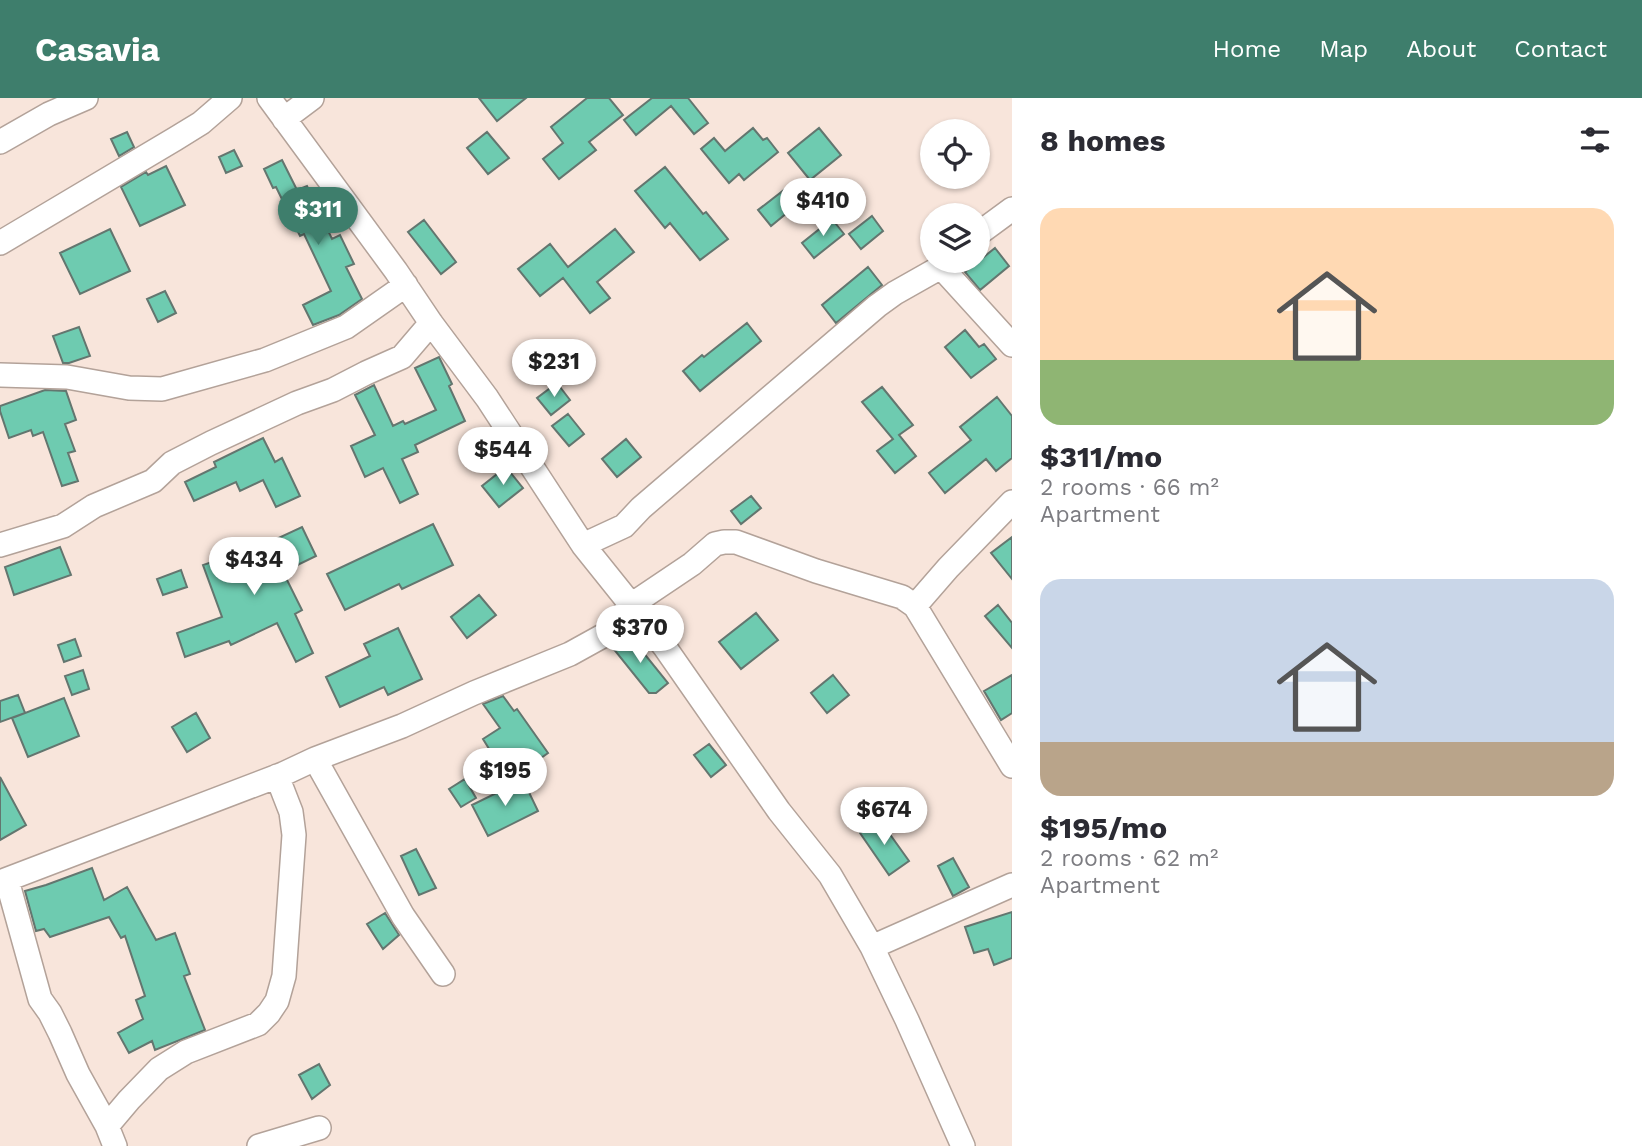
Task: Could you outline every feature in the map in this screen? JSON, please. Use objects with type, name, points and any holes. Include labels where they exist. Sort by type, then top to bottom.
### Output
[{"type":"street","points":[[0,142],[49,114],[86,98]]},
{"type":"street","points":[[0,243],[201,123],[230,98]]},
{"type":"street","points":[[269,98],[487,398],[583,545],[664,646],[779,811],[830,875],[872,947],[963,1146]]},
{"type":"street","points":[[285,119],[312,98]]},
{"type":"street","points":[[990,225],[1012,209]]},
{"type":"street","points":[[583,545],[624,526],[662,490],[877,306],[929,273]]},
{"type":"street","points":[[952,273],[1012,345]]},
{"type":"street","points":[[0,375],[67,377],[129,388],[162,389],[265,360],[346,327],[406,285]]},
{"type":"street","points":[[0,545],[63,526],[93,506],[153,481],[172,463],[211,443],[402,357],[431,323]]},
{"type":"street","points":[[915,606],[1012,502]]},
{"type":"street","points":[[111,1136],[50,1013],[40,999],[4,881],[402,726],[570,654],[608,633],[631,604],[692,564],[715,544],[736,542],[816,571],[902,597],[915,606],[1012,766]]},
{"type":"street","points":[[316,759],[403,916],[443,974]]},
{"type":"street","points":[[111,1136],[129,1100],[159,1069],[186,1052],[258,1024],[277,1001],[285,976],[294,835],[291,812],[277,776]]},
{"type":"street","points":[[872,947],[1012,885]]},
{"type":"street","points":[[259,1146],[319,1128]]},
{"type":"building","points":[[479,98],[526,98],[497,121]]},
{"type":"building","points":[[587,98],[609,98],[623,115],[589,142],[596,150],[559,179],[543,159],[563,143],[551,127]]},
{"type":"building","points":[[652,98],[688,98],[708,123],[694,134],[671,106],[636,135],[624,120]]},
{"type":"building","points":[[753,128],[763,140],[767,138],[778,152],[744,180],[739,174],[729,183],[701,149],[714,138],[725,151]]},
{"type":"building","points":[[819,128],[841,155],[810,180],[788,153]]},
{"type":"building","points":[[127,132],[134,147],[119,156],[111,139]]},
{"type":"building","points":[[487,132],[509,158],[488,174],[467,148]]},
{"type":"building","points":[[234,150],[242,166],[226,173],[219,157]]},
{"type":"building","points":[[282,160],[297,190],[307,186],[332,239],[340,235],[354,264],[346,267],[362,299],[339,315],[313,325],[303,305],[331,291],[304,234],[300,236],[264,169]]},
{"type":"building","points":[[166,166],[185,205],[140,226],[121,187],[146,172],[148,175]]},
{"type":"building","points":[[665,167],[703,214],[706,212],[728,239],[700,260],[670,223],[665,228],[635,191]]},
{"type":"building","points":[[793,183],[805,198],[771,226],[758,210]]},
{"type":"building","points":[[872,216],[883,231],[861,249],[849,234]]},
{"type":"building","points":[[832,219],[844,234],[814,258],[802,243]]},
{"type":"building","points":[[424,220],[456,262],[441,274],[408,232]]},
{"type":"building","points":[[110,229],[130,271],[80,294],[60,253]]},
{"type":"building","points":[[615,229],[634,252],[597,282],[610,298],[590,313],[563,278],[540,296],[518,269],[550,244],[568,267]]},
{"type":"building","points":[[995,248],[1009,266],[980,290],[966,273],[990,273],[990,252]]},
{"type":"building","points":[[868,267],[882,285],[836,323],[822,305]]},
{"type":"building","points":[[165,291],[176,313],[158,322],[147,299]]},
{"type":"building","points":[[747,323],[761,341],[700,391],[683,371]]},
{"type":"building","points":[[79,327],[90,356],[63,363],[53,336]]},
{"type":"building","points":[[965,330],[979,347],[984,344],[996,359],[971,378],[945,347]]},
{"type":"building","points":[[439,357],[465,421],[415,445],[418,452],[402,459],[418,494],[400,503],[383,468],[365,477],[351,446],[375,435],[355,395],[374,385],[393,426],[403,421],[405,424],[436,410],[415,368]]},
{"type":"building","points":[[557,383],[570,400],[551,415],[537,398]]},
{"type":"building","points":[[882,387],[913,425],[899,435],[916,456],[895,473],[877,451],[893,439],[862,402]]},
{"type":"building","points":[[45,390],[66,391],[76,420],[65,424],[75,451],[68,453],[78,481],[62,486],[43,432],[33,436],[31,430],[9,438],[0,411],[0,406]]},
{"type":"building","points":[[997,397],[1012,416],[1012,458],[996,471],[986,459],[945,493],[929,473],[971,440],[960,427]]},
{"type":"building","points":[[568,414],[584,434],[569,446],[552,426]]},
{"type":"building","points":[[263,438],[275,462],[282,458],[300,496],[276,507],[263,480],[240,491],[236,482],[194,501],[185,482],[216,467],[214,462]]},
{"type":"building","points":[[487,438],[504,459],[491,470],[473,449]]},
{"type":"building","points":[[626,439],[641,457],[617,477],[602,459]]},
{"type":"building","points":[[506,467],[523,488],[499,507],[482,486]]},
{"type":"building","points":[[751,496],[761,508],[741,524],[731,511]]},
{"type":"building","points":[[433,524],[453,565],[402,589],[399,584],[345,610],[327,574]]},
{"type":"building","points":[[302,527],[316,556],[283,572],[302,610],[295,614],[313,653],[296,662],[277,623],[231,645],[229,641],[185,657],[177,633],[222,617],[203,565],[238,553],[240,556]]},
{"type":"building","points":[[1012,537],[1012,579],[991,553]]},
{"type":"building","points":[[60,547],[71,575],[14,595],[5,567]]},
{"type":"building","points":[[181,570],[187,587],[163,595],[157,579]]},
{"type":"building","points":[[479,595],[496,615],[467,638],[451,617]]},
{"type":"building","points":[[998,605],[1012,623],[1012,648],[985,616]]},
{"type":"building","points":[[756,613],[778,640],[741,669],[719,642]]},
{"type":"building","points":[[398,628],[422,679],[388,695],[384,687],[340,707],[326,677],[370,656],[364,644]]},
{"type":"building","points":[[626,633],[668,683],[656,693],[649,693],[612,647]]},
{"type":"building","points":[[75,639],[81,656],[64,662],[58,645]]},
{"type":"building","points":[[83,670],[89,689],[72,695],[65,676]]},
{"type":"building","points":[[833,675],[849,695],[827,713],[811,693]]},
{"type":"building","points":[[1012,675],[1012,713],[1001,720],[984,691]]},
{"type":"building","points":[[18,695],[25,713],[0,722],[0,701]]},
{"type":"building","points":[[503,696],[514,711],[517,709],[548,753],[527,768],[529,772],[510,783],[483,739],[500,728],[483,704]]},
{"type":"building","points":[[64,698],[79,736],[28,757],[12,718]]},
{"type":"building","points":[[196,713],[210,738],[187,752],[172,727]]},
{"type":"building","points":[[709,744],[726,765],[711,777],[694,755]]},
{"type":"building","points":[[0,777],[26,825],[0,840]]},
{"type":"building","points":[[465,779],[476,798],[461,807],[449,789]]},
{"type":"building","points":[[523,780],[538,811],[488,836],[472,805]]},
{"type":"building","points":[[879,819],[909,861],[889,875],[860,833]]},
{"type":"building","points":[[416,849],[436,888],[419,895],[401,856]]},
{"type":"building","points":[[953,858],[969,887],[953,896],[938,866]]},
{"type":"building","points":[[92,868],[104,900],[127,887],[156,940],[175,933],[190,974],[184,976],[205,1030],[155,1050],[152,1041],[129,1053],[118,1033],[143,1019],[136,1000],[145,996],[125,936],[121,938],[109,917],[50,937],[44,929],[36,931],[25,891]]},
{"type":"building","points":[[1012,912],[1012,958],[994,965],[988,949],[974,953],[965,927]]},
{"type":"building","points":[[385,913],[399,935],[383,949],[367,924]]},
{"type":"building","points":[[319,1064],[330,1085],[312,1099],[299,1075]]}]
